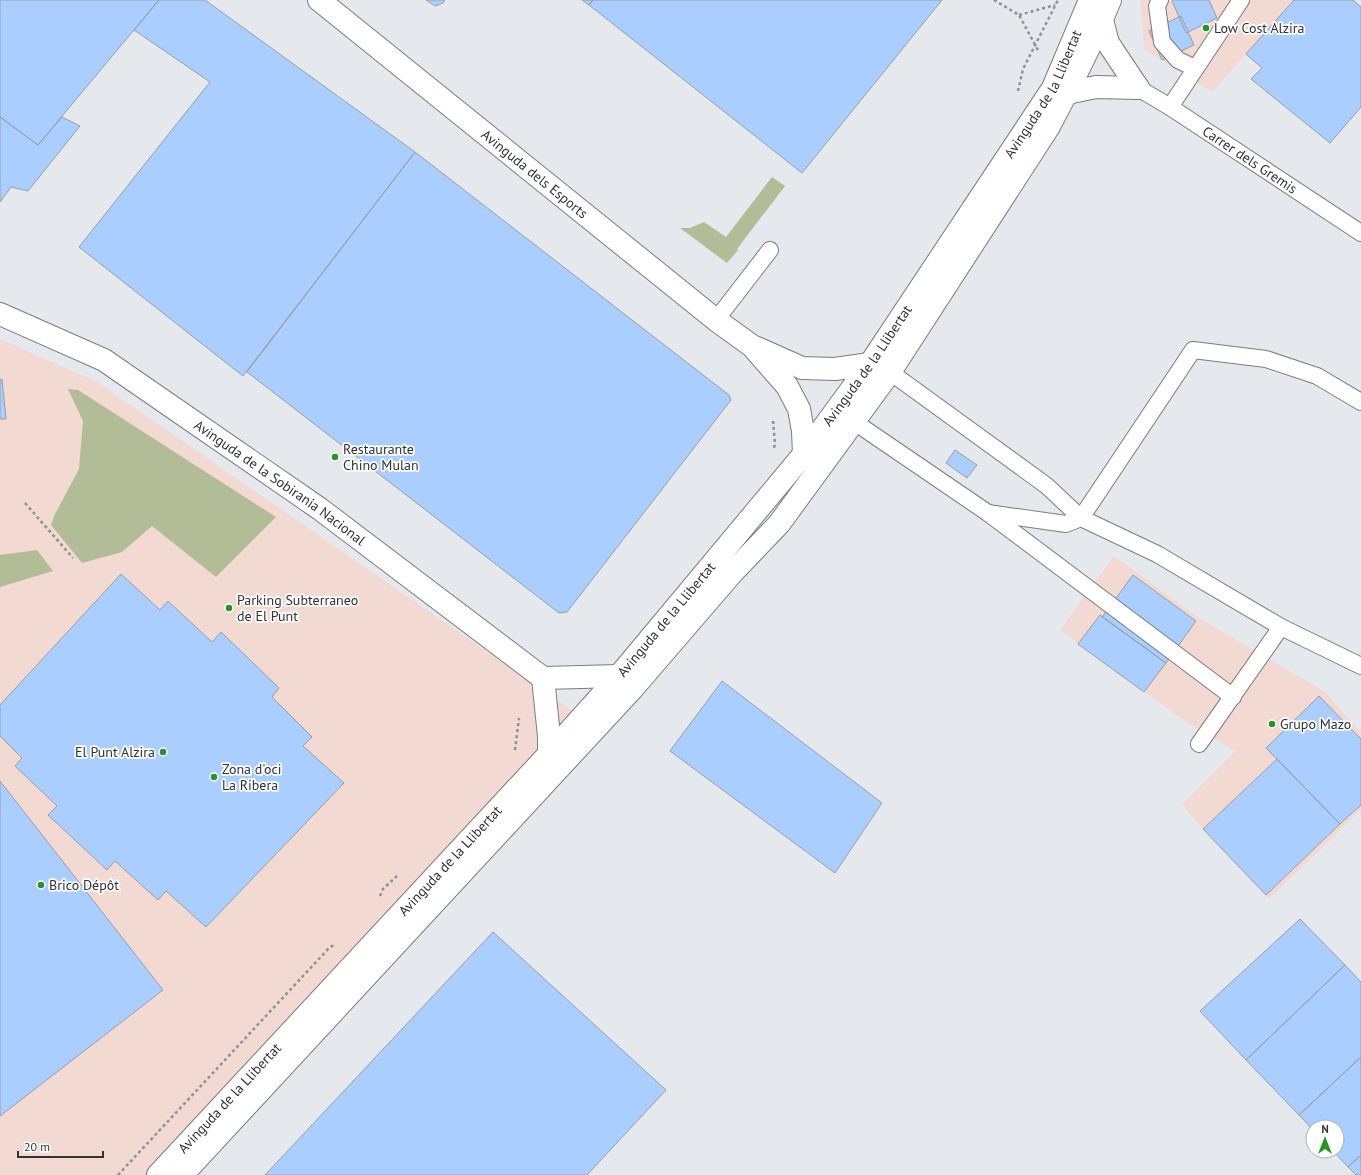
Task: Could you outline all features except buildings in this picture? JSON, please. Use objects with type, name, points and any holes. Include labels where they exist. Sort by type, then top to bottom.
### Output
[{"type":"main road","name":"Avinguda dels Esports","points":[[318,0],[716,320],[752,346],[802,368],[835,369],[870,364]]},
{"type":"main road","name":"Avinguda de la Llibertat","points":[[182,1175],[633,688],[732,572],[778,524],[890,372],[1048,128],[1090,0]]},
{"type":"main road","name":"Avinguda de la Llibertat","points":[[158,1175],[549,754],[619,676],[804,454],[870,364],[1060,90],[1102,20],[1110,0]]},
{"type":"main road","name":"Carrer dels Gremis","points":[[1102,20],[1108,42],[1138,88]]},
{"type":"main road","name":"Carrer dels Gremis","points":[[1060,90],[1096,87],[1138,88]]},
{"type":"main road","name":"Avinguda de la Sobirania Nacional","points":[[0,314],[104,360],[320,509],[543,678]]},
{"type":"main road","name":"Avinguda dels Esports","points":[[752,346],[787,386],[799,409],[803,431],[804,454]]},
{"type":"main road","points":[[549,754],[549,736],[543,678],[619,676]]},
{"type":"lane","points":[[1160,0],[1157,6],[1162,42],[1178,60],[1195,68]]},
{"type":"lane","points":[[1170,107],[1241,0]]},
{"type":"lane","name":"Carrer dels Gremis","points":[[1138,88],[1170,107],[1361,233]]},
{"type":"lane","points":[[716,320],[770,250]]},
{"type":"lane","points":[[988,513],[1066,524],[1081,518],[1193,350],[1266,358],[1317,376],[1361,402]]},
{"type":"lane","points":[[890,372],[1047,486],[1081,518],[1157,554],[1280,627],[1361,666]]},
{"type":"lane","points":[[853,421],[988,513],[1232,697]]},
{"type":"lane","points":[[1199,744],[1280,627]]},
{"type":"path","points":[[994,0],[1019,15],[1047,69],[1060,90]]},
{"type":"path","points":[[1018,94],[1023,69],[1058,0]]},
{"type":"path","points":[[1019,15],[1060,3]]},
{"type":"path","points":[[773,452],[775,444],[772,414],[774,405],[787,386]]},
{"type":"path","points":[[25,503],[73,558]]},
{"type":"path","points":[[514,754],[516,749],[520,715]]},
{"type":"path","points":[[377,902],[383,890],[399,874]]},
{"type":"path","points":[[118,1175],[336,943]]},
{"type":"shaded area","name":"Low Cost Alzira","points":[[1142,0],[1294,0],[1212,92],[1145,50],[1140,6]]},
{"type":"shaded area","points":[[0,339],[99,383],[597,728],[154,1175],[0,1175]]},
{"type":"shaded area","name":"Grupo Mazo","points":[[1114,556],[1199,618],[1324,691],[1361,732],[1361,810],[1269,899],[1182,805],[1235,751],[1179,717],[1060,630]]},
{"type":"green space","points":[[772,177],[785,186],[727,263],[680,228],[690,228],[704,222],[726,237]]},
{"type":"green space","points":[[68,389],[78,390],[276,517],[216,577],[152,526],[122,552],[82,563],[51,525],[55,514],[79,469],[83,421]]},
{"type":"green space","points":[[37,550],[53,571],[0,587],[0,555]]},
{"type":"place","name":"Low Cost Alzira","points":[[1206,28]]},
{"type":"place","name":"Restaurante Chino Mulan","points":[[335,457]]},
{"type":"place","name":"Parking Subterraneo de El Punt","points":[[229,608]]},
{"type":"place","name":"Grupo Mazo","points":[[1272,724]]},
{"type":"place","name":"El Punt Alzira","points":[[163,752]]},
{"type":"place","name":"Zona d'oci La Ribera","points":[[214,777]]},
{"type":"place","name":"Brico Dépôt","points":[[41,885]]}]
